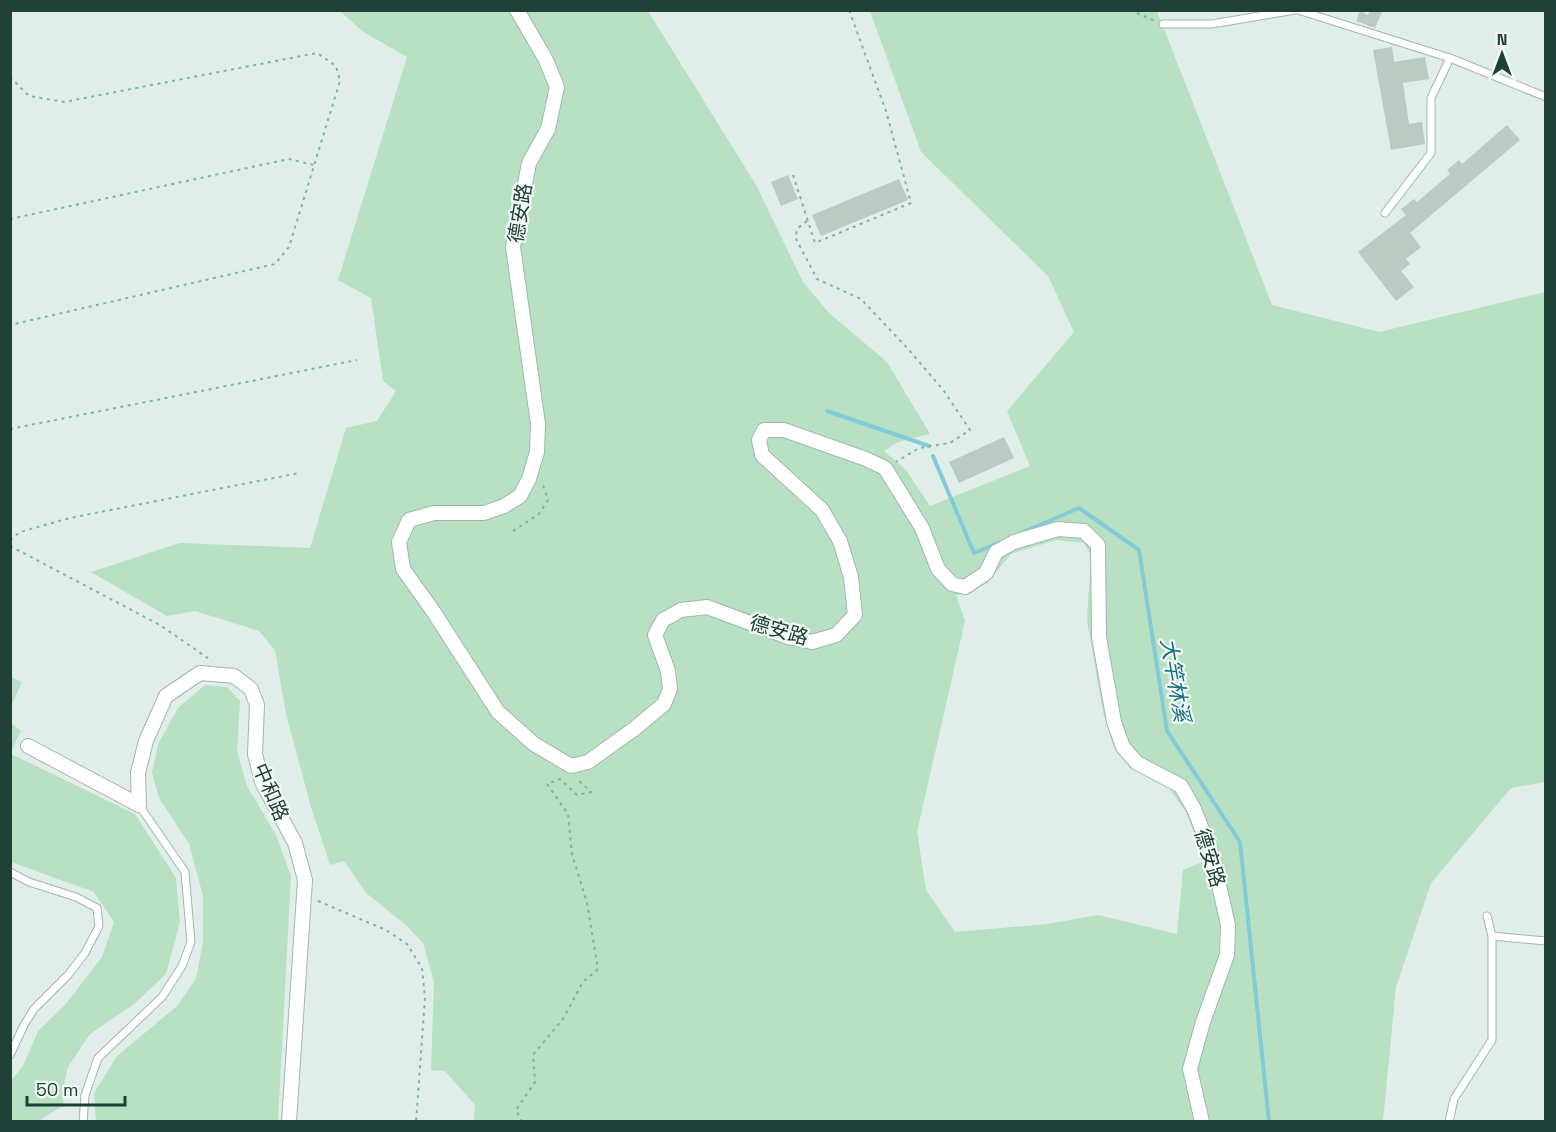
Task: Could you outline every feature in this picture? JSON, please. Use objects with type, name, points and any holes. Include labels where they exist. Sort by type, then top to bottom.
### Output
[{"type":"street","name":"德安路","points":[[517,10],[546,60],[557,87],[548,129],[529,163],[513,247],[538,424],[537,452],[520,496],[504,506],[484,513],[434,513],[409,520],[399,542],[403,569],[498,712],[534,744],[571,766],[588,762],[664,704],[670,689],[669,671],[655,635],[663,620],[681,610],[707,607],[788,637],[812,642],[836,635],[855,615],[851,577],[840,541],[822,510],[762,455],[759,440],[765,430],[784,429],[885,468],[922,528],[938,569],[952,584],[965,587],[986,573],[996,552],[1014,542],[1058,529],[1084,531],[1098,545],[1099,637],[1114,722],[1123,747],[1137,763],[1181,786],[1194,809],[1212,854],[1228,925],[1227,955],[1203,1022],[1190,1069],[1202,1122]]},
{"type":"street","name":"中和路","points":[[139,805],[138,773],[146,741],[166,696],[200,673],[234,675],[251,688],[257,705],[255,754],[262,782],[295,843],[305,880],[289,1122]]},
{"type":"street","points":[[28,746],[139,805]]},
{"type":"lane","points":[[1163,24],[1212,24],[1296,10],[1450,58],[1545,98]]},
{"type":"lane","points":[[1386,213],[1431,153],[1431,98],[1450,58]]},
{"type":"lane","points":[[83,1122],[85,1095],[98,1058],[162,997],[182,966],[191,942],[185,872],[139,805]]},
{"type":"lane","points":[[10,872],[29,882],[76,897],[97,908],[99,926],[86,953],[34,1009],[10,1055]]},
{"type":"lane","points":[[1449,1122],[1454,1099],[1492,1041],[1492,936],[1487,916]]},
{"type":"lane","points":[[1492,936],[1545,941]]},
{"type":"path","points":[[793,176],[815,243],[911,203],[886,111],[849,10]]},
{"type":"path","points":[[1130,10],[1163,24]]},
{"type":"path","points":[[10,77],[29,96],[64,102],[317,53],[336,66],[340,81],[289,247],[275,264],[10,325]]},
{"type":"path","points":[[10,219],[289,159],[314,165]]},
{"type":"path","points":[[807,221],[798,228],[795,237],[817,279],[861,298],[944,392],[970,430],[950,443],[920,448],[885,468]]},
{"type":"path","points":[[10,429],[357,360]]},
{"type":"path","points":[[10,540],[20,532],[70,518],[299,473]]},
{"type":"path","points":[[513,531],[539,514],[548,500],[543,485],[528,479]]},
{"type":"path","points":[[10,546],[160,626],[216,663]]},
{"type":"path","points":[[522,1122],[516,1110],[535,1082],[533,1056],[563,1019],[583,982],[598,969],[586,903],[572,854],[568,814],[547,784],[560,779],[577,795],[591,792],[577,780],[571,766]]},
{"type":"path","points":[[304,895],[386,930],[407,944],[422,968],[425,999],[416,1122]]},
{"type":"green space","points":[[340,11],[648,11],[756,185],[803,282],[829,313],[887,362],[930,434],[898,442],[884,451],[906,470],[930,506],[1030,466],[1007,411],[1074,332],[1048,276],[921,152],[870,11],[1157,11],[1272,305],[1379,332],[1545,292],[1545,782],[1511,788],[1431,883],[1396,987],[1383,1121],[474,1121],[475,1105],[445,1071],[431,1070],[434,982],[423,943],[406,925],[366,893],[344,861],[330,865],[311,807],[286,714],[275,650],[259,631],[195,611],[167,616],[91,572],[180,543],[310,548],[346,428],[377,421],[396,391],[383,381],[371,298],[338,280],[407,57],[362,31]],"holes":[[[1056,540],[1084,543],[1091,556],[1087,620],[1103,712],[1114,748],[1131,769],[1167,785],[1187,814],[1204,861],[1183,870],[1177,934],[1098,915],[1048,924],[955,932],[926,890],[917,832],[965,621],[956,595],[970,593],[988,582],[1011,554]]]},
{"type":"green space","points":[[11,677],[22,682],[11,706]]},
{"type":"green space","points":[[205,685],[227,687],[240,701],[237,751],[247,786],[276,835],[291,876],[278,1121],[96,1121],[94,1093],[117,1056],[177,1006],[196,979],[203,941],[203,896],[189,844],[159,798],[152,773],[158,744],[178,708]]},
{"type":"green space","points":[[11,723],[21,731],[11,752]]},
{"type":"green space","points":[[11,754],[135,814],[176,878],[180,922],[166,974],[134,1004],[90,1034],[68,1067],[62,1091],[64,1105],[38,1121],[11,1121],[11,1081],[24,1064],[38,1031],[65,1005],[102,957],[114,922],[94,892],[11,862]]},
{"type":"building","points":[[1370,10],[1383,10],[1375,28],[1356,21],[1360,11],[1368,15]]},
{"type":"building","points":[[1392,47],[1394,62],[1425,57],[1429,79],[1403,83],[1409,124],[1422,122],[1425,144],[1391,150],[1373,50]]},
{"type":"building","points":[[1507,125],[1520,140],[1410,233],[1421,247],[1406,259],[1410,264],[1401,271],[1414,287],[1396,301],[1358,252],[1406,215],[1401,209],[1414,199],[1417,202],[1450,174],[1447,170],[1459,160],[1462,164]]},
{"type":"building","points":[[788,175],[798,199],[781,206],[771,182]]},
{"type":"building","points":[[899,179],[908,200],[821,236],[812,215]]},
{"type":"building","points":[[1004,437],[1014,458],[959,483],[949,462]]},
{"type":"waterway","name":"大竿林溪","points":[[827,411],[929,446]]},
{"type":"waterway","name":"大竿林溪","points":[[933,456],[974,553],[1000,542]]},
{"type":"waterway","name":"大竿林溪","points":[[1021,533],[1079,508],[1139,550],[1167,731],[1240,842],[1269,1122]]}]
